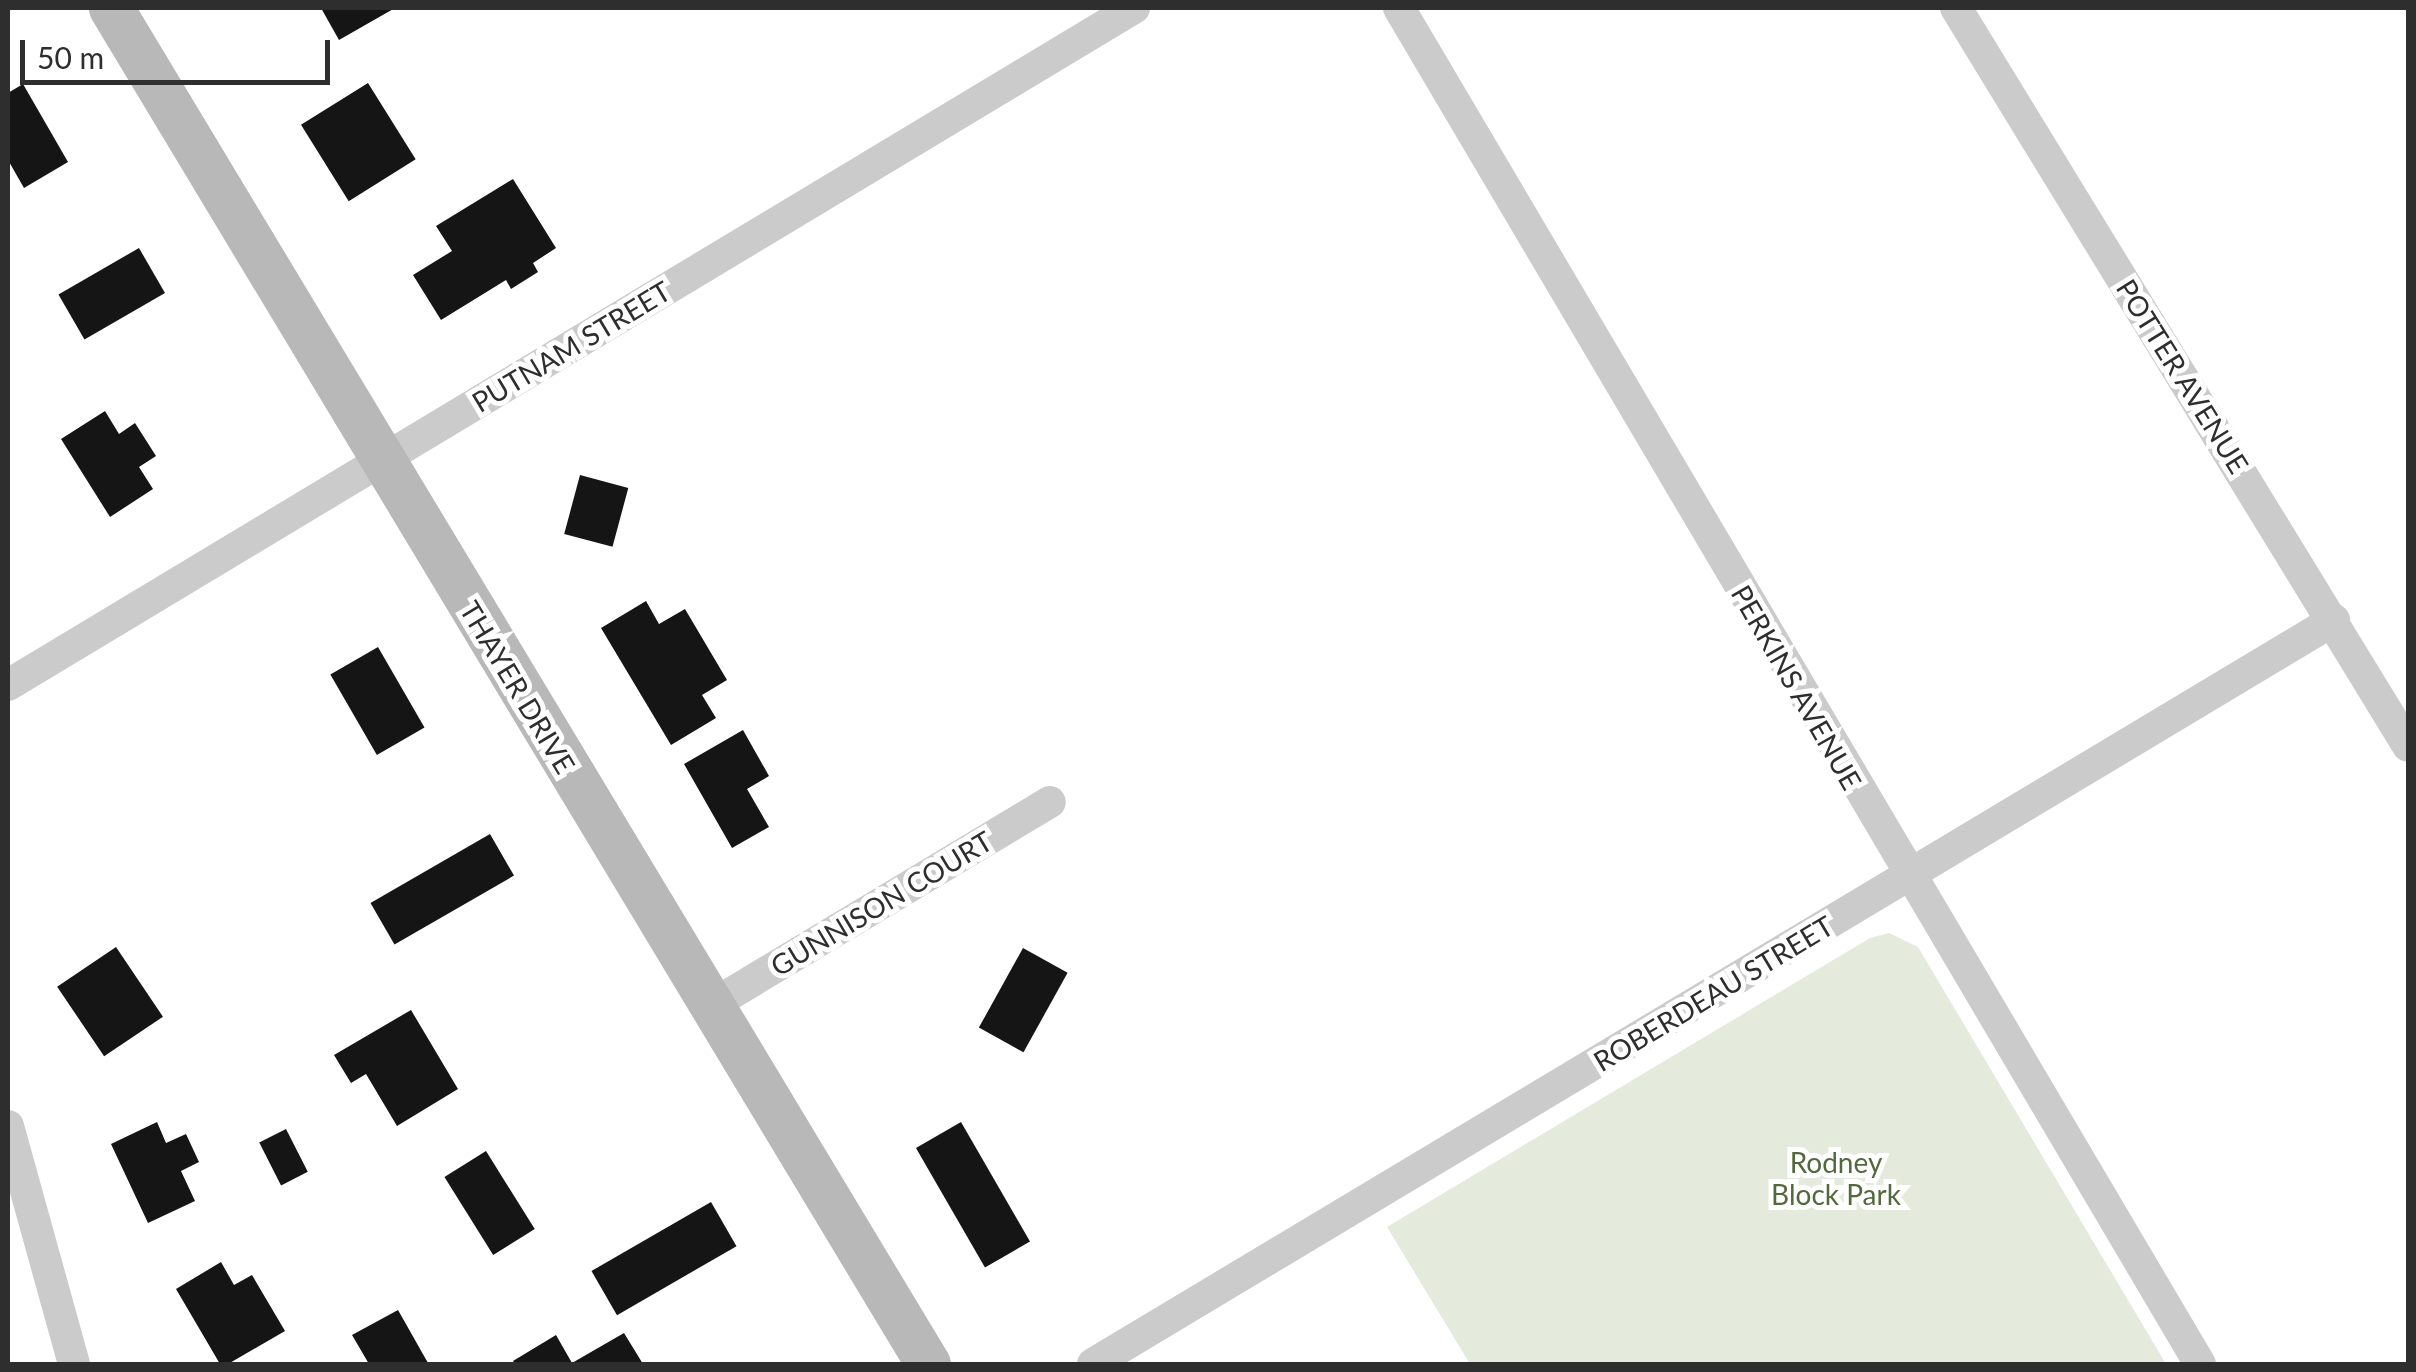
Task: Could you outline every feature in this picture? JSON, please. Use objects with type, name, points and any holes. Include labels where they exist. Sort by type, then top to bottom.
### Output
[{"type":"street","name":"THAYER DRIVE","points":[[114,8],[380,460],[928,1364]]},
{"type":"street","name":"PUTNAM STREET","points":[[8,685],[1134,8]]},
{"type":"street","name":"PERKINS AVENUE","points":[[1399,8],[2200,1364]]},
{"type":"street","name":"POTTER AVENUE","points":[[1956,8],[2408,746]]},
{"type":"street","name":"ROBERDEAU STREET","points":[[1092,1364],[2334,620]]},
{"type":"street","name":"GUNNISON COURT","points":[[712,1004],[1050,802]]},
{"type":"street","points":[[8,1126],[74,1364]]},
{"type":"green space","name":"Rodney Block Park","points":[[1889,933],[1918,947],[2166,1364],[1470,1364],[1387,1227],[1870,938]]},
{"type":"building","points":[[321,8],[395,8],[339,40]]},
{"type":"building","points":[[368,83],[416,159],[349,201],[301,125]]},
{"type":"building","points":[[23,84],[68,162],[24,188],[8,160],[8,93]]},
{"type":"building","points":[[513,179],[556,248],[533,263],[538,272],[511,289],[506,280],[441,320],[413,275],[452,251],[436,226]]},
{"type":"building","points":[[139,248],[165,293],[84,340],[58,294]]},
{"type":"building","points":[[105,411],[119,434],[135,423],[156,456],[139,467],[153,489],[110,517],[61,439]]},
{"type":"building","points":[[580,475],[628,488],[613,547],[564,534]]},
{"type":"building","points":[[646,601],[659,624],[685,609],[727,680],[702,695],[716,718],[671,745],[601,628]]},
{"type":"building","points":[[378,647],[425,728],[377,755],[330,674]]},
{"type":"building","points":[[743,730],[769,776],[747,789],[769,827],[732,848],[684,764]]},
{"type":"building","points":[[490,834],[514,876],[394,945],[370,903]]},
{"type":"building","points":[[116,947],[163,1017],[104,1056],[57,987]]},
{"type":"building","points":[[1023,948],[1068,973],[1023,1052],[979,1028]]},
{"type":"building","points":[[411,1010],[458,1089],[397,1126],[366,1074],[351,1083],[334,1055]]},
{"type":"building","points":[[157,1122],[166,1143],[186,1134],[199,1162],[181,1171],[195,1201],[148,1223],[111,1144]]},
{"type":"building","points":[[961,1122],[1030,1242],[985,1268],[916,1148]]},
{"type":"building","points":[[286,1129],[308,1172],[281,1185],[259,1143]]},
{"type":"building","points":[[486,1151],[535,1229],[493,1255],[444,1177]]},
{"type":"building","points":[[711,1202],[736,1246],[617,1315],[591,1271]]},
{"type":"building","points":[[221,1262],[234,1285],[252,1275],[285,1331],[228,1364],[220,1364],[176,1289]]},
{"type":"building","points":[[398,1310],[428,1363],[369,1364],[352,1335]]},
{"type":"building","points":[[624,1333],[643,1364],[515,1364],[513,1361],[556,1335],[572,1363]]}]
